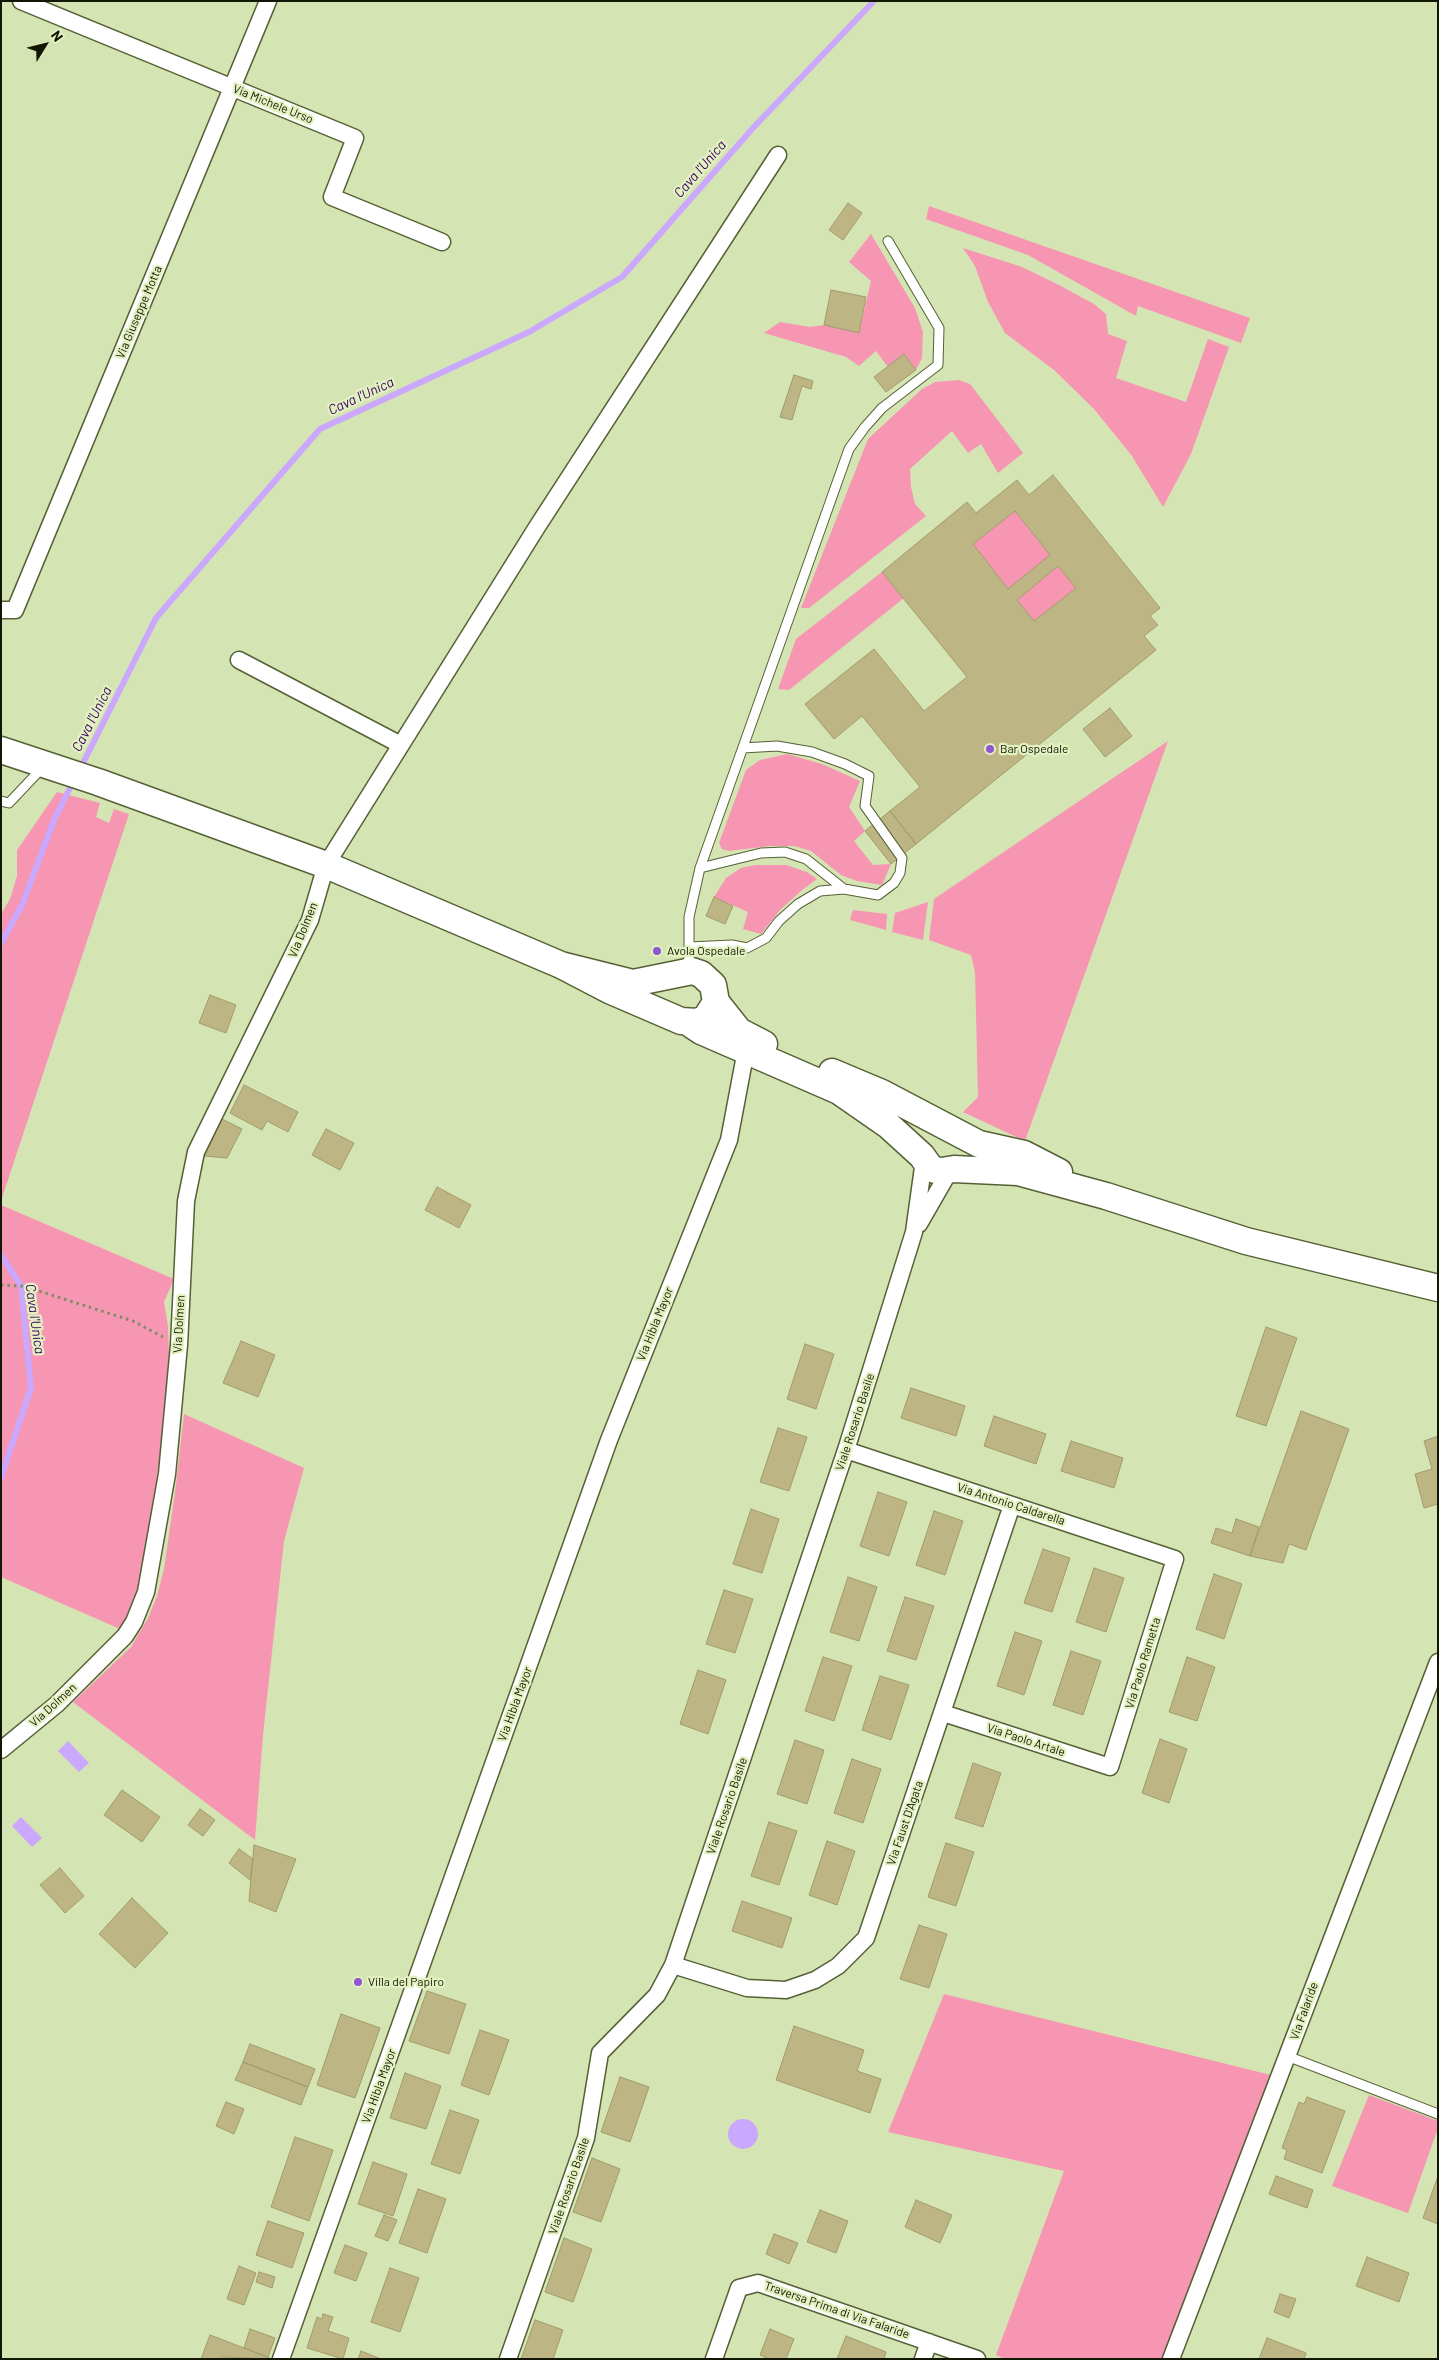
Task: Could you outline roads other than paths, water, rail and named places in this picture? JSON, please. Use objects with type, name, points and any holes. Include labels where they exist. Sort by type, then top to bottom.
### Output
[{"type":"main road","points":[[1,750],[98,782],[326,865],[561,965],[609,990],[682,1020],[701,1031],[839,1090],[888,1124],[935,1170],[1018,1172],[1106,1196],[1246,1241],[1438,1288]]},
{"type":"main road","points":[[561,965],[632,983],[680,974],[701,974],[714,985],[716,1002],[740,1031],[882,1093],[979,1144],[1024,1154],[1106,1196]]},
{"type":"main road","points":[[680,974],[667,988],[665,995],[666,1003],[682,1020]]},
{"type":"main road","points":[[682,1020],[706,1018],[716,1002]]},
{"type":"main road","points":[[923,1158],[922,1143],[930,1132],[943,1127],[953,1130],[961,1137],[965,1150],[962,1160],[952,1170]]},
{"type":"street","name":"Via Michele Urso","points":[[21,1],[355,138],[332,197],[442,242]]},
{"type":"street","name":"Via Giuseppe Motta","points":[[1,610],[16,610],[268,1]]},
{"type":"street","name":"Via Dolmen","points":[[1,1750],[63,1698],[125,1636],[134,1622],[146,1592],[167,1474],[179,1345],[186,1201],[196,1152],[310,920],[326,865],[542,518],[778,155]]},
{"type":"street","points":[[239,660],[401,745]]},
{"type":"street","name":"Via Hibla Mayor","points":[[281,2359],[609,1440],[729,1140],[746,1050]]},
{"type":"street","points":[[914,1232],[923,1158]]},
{"type":"street","points":[[914,1232],[952,1170]]},
{"type":"street","name":"Viale Rosario Basile","points":[[508,2359],[586,2138],[600,2053],[657,1995],[673,1965],[846,1450],[914,1232]]},
{"type":"street","name":"Via Antonio Caldarella","points":[[846,1450],[1176,1559]]},
{"type":"street","name":"Via Faust D'Agata","points":[[673,1965],[747,1988],[786,1990],[815,1980],[838,1966],[866,1938],[1012,1505]]},
{"type":"street","name":"Via Paolo Rametta","points":[[1110,1767],[1176,1559]]},
{"type":"street","name":"Via Falaride","points":[[1171,2359],[1438,1662]]},
{"type":"street","name":"Via Paolo Artale","points":[[942,1713],[1110,1767]]},
{"type":"street","name":"Traversa Prima di Via Falaride","points":[[714,2359],[739,2288],[748,2284],[758,2283],[977,2359]]},
{"type":"street","points":[[923,2359],[929,2342]]},
{"type":"lane","points":[[680,974],[688,958],[689,917],[700,868],[849,449],[864,427],[882,408],[938,365],[939,328],[888,241]]},
{"type":"lane","points":[[689,947],[732,944],[747,948],[766,938],[779,921],[798,904],[820,891],[844,889],[878,895],[894,883],[900,873],[902,858],[865,806],[869,776],[845,764],[812,752],[777,746],[743,748]]},
{"type":"lane","points":[[1,801],[8,803],[53,768]]},
{"type":"lane","points":[[700,868],[761,853],[784,852],[806,859],[844,889]]},
{"type":"lane","points":[[1287,2056],[1438,2114]]},
{"type":"waterway","name":"Cava l'Unica","points":[[80,769],[156,618],[320,429],[529,332],[622,277],[753,128],[874,1]]},
{"type":"waterway","name":"Cava l'Unica","points":[[1,943],[22,905],[54,820],[74,780]]},
{"type":"waterway","name":"Cava l'Unica","points":[[1,1255],[21,1286],[31,1388],[1,1477]]},
{"type":"place","name":"Bar Ospedale","points":[[990,749]]},
{"type":"place","name":"Avola Ospedale","points":[[657,951]]},
{"type":"place","name":"Villa del Papiro","points":[[358,1982]]}]
